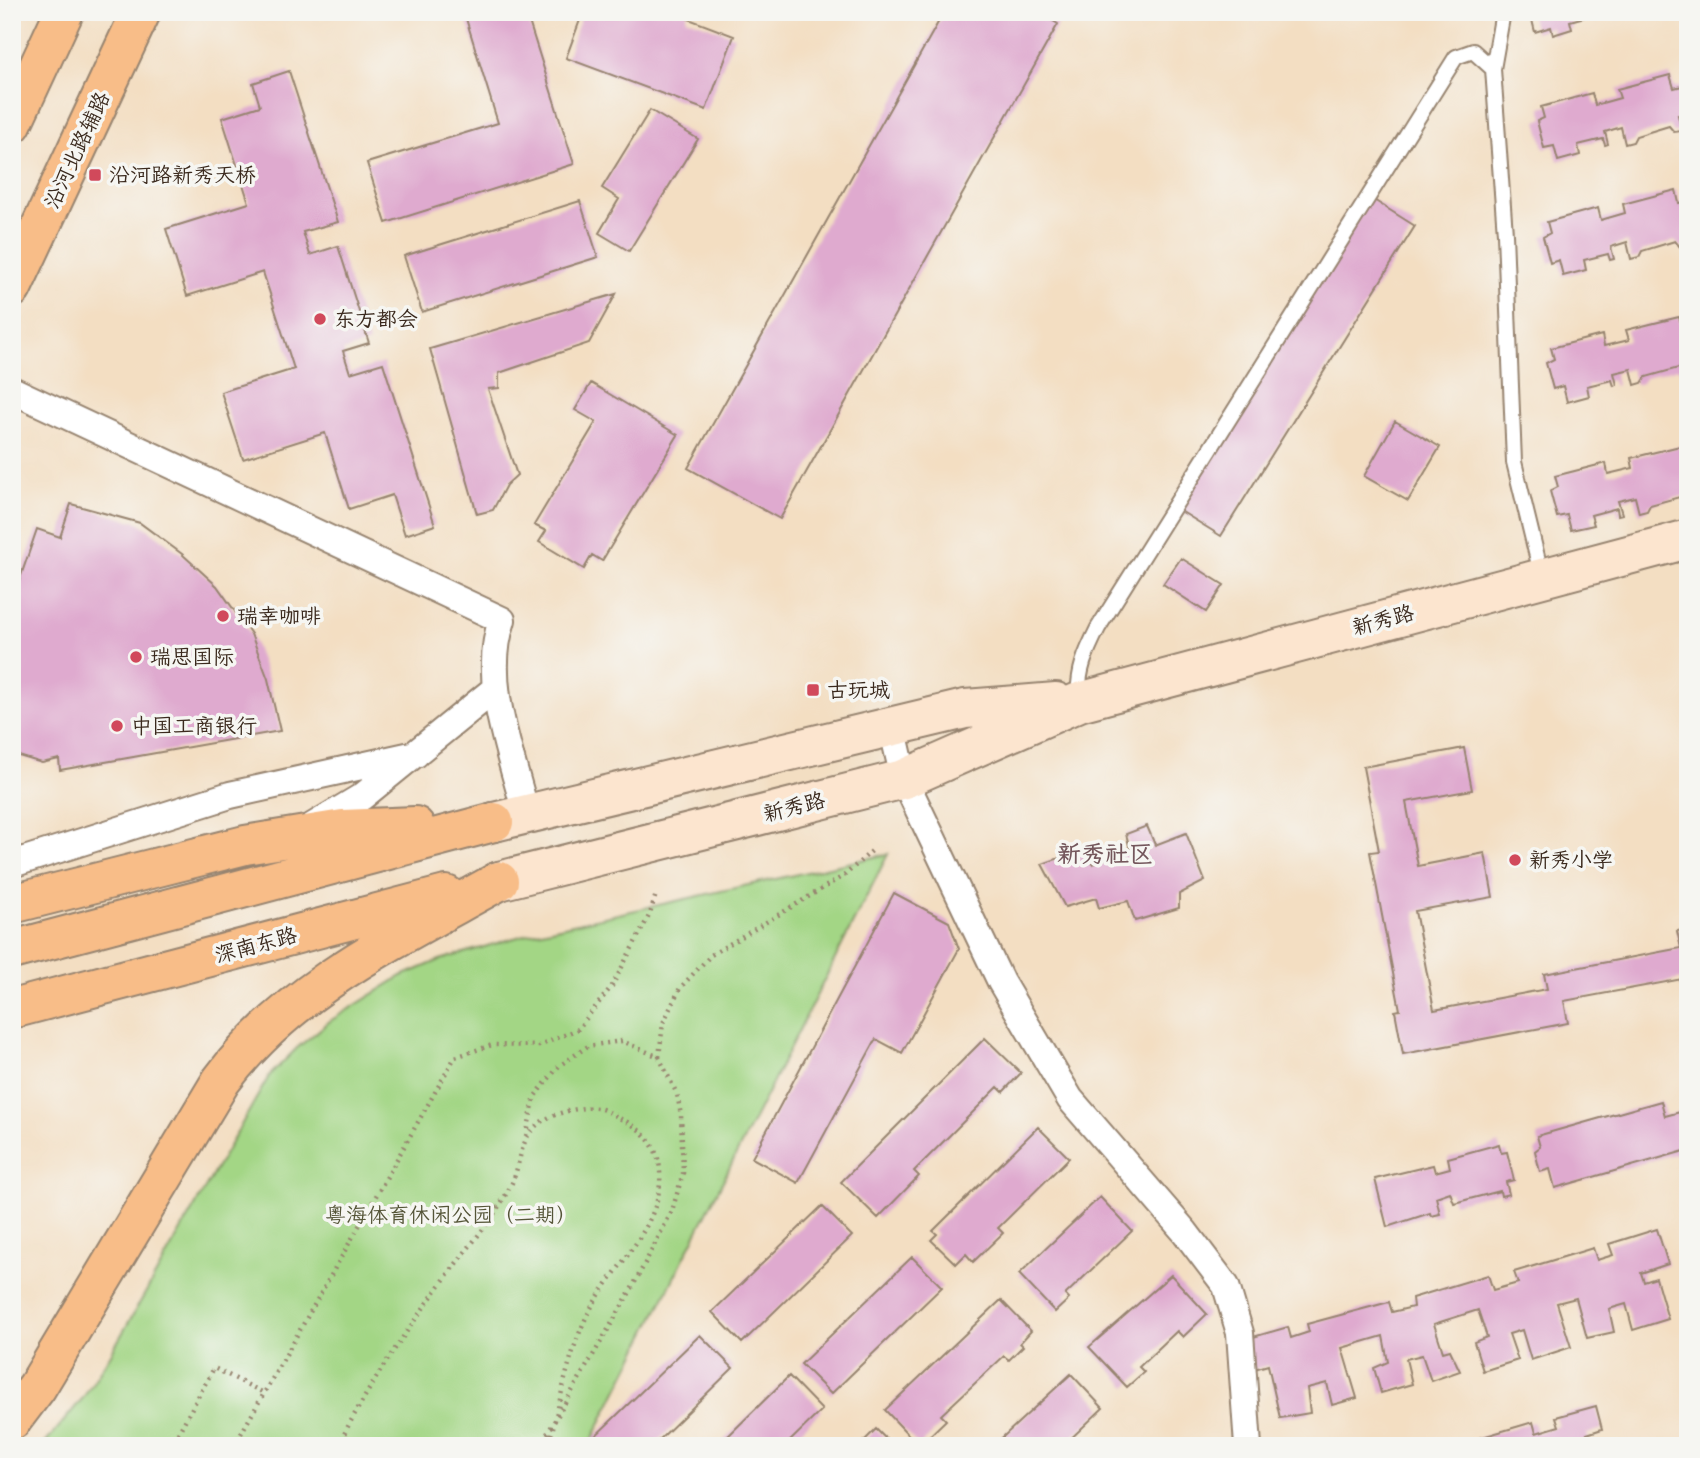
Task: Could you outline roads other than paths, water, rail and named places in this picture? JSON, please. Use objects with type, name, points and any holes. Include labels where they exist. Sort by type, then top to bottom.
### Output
[{"type":"main road","points":[[12,124],[64,12]]},
{"type":"main road","name":"沿河北路辅路","points":[[12,288],[141,12]]},
{"type":"main road","name":"新秀路","points":[[499,881],[904,779],[1079,702],[1688,540]]},
{"type":"main road","name":"新秀路","points":[[510,818],[965,709],[1079,702]]},
{"type":"main road","points":[[12,904],[295,835],[344,829],[510,818]]},
{"type":"main road","points":[[12,950],[135,915],[510,818]]},
{"type":"main road","points":[[12,1420],[37,1387],[221,1081],[241,1054],[286,1010],[350,965],[499,881]]},
{"type":"main road","name":"深南东路","points":[[12,1009],[499,881]]},
{"type":"street","points":[[12,390],[502,620],[492,661],[510,818]]},
{"type":"street","points":[[295,835],[363,796],[495,688]]},
{"type":"street","points":[[892,726],[904,779],[1001,982],[1070,1099],[1185,1232],[1226,1286],[1240,1333],[1248,1446]]},
{"type":"street","points":[[12,864],[230,795],[416,754]]},
{"type":"lane","points":[[1503,12],[1493,69],[1506,234],[1514,462],[1543,578]]},
{"type":"lane","points":[[1079,702],[1078,679],[1083,657],[1098,628],[1456,57],[1474,51],[1493,69]]},
{"type":"place","name":"沿河路新秀天桥","points":[[95,175]]},
{"type":"place","name":"东方都会","points":[[320,319]]},
{"type":"place","name":"瑞幸咖啡","points":[[223,616]]},
{"type":"place","name":"瑞思国际","points":[[136,657]]},
{"type":"place","name":"古玩城","points":[[813,690]]},
{"type":"place","name":"中国工商银行","points":[[117,726]]},
{"type":"place","name":"新秀小学","points":[[1515,860]]},
{"type":"district","name":"新秀社区","points":[[1105,854]]},
{"type":"park label","name":"粤海体育休闲公园（二期）","points":[[451,1215]]}]
